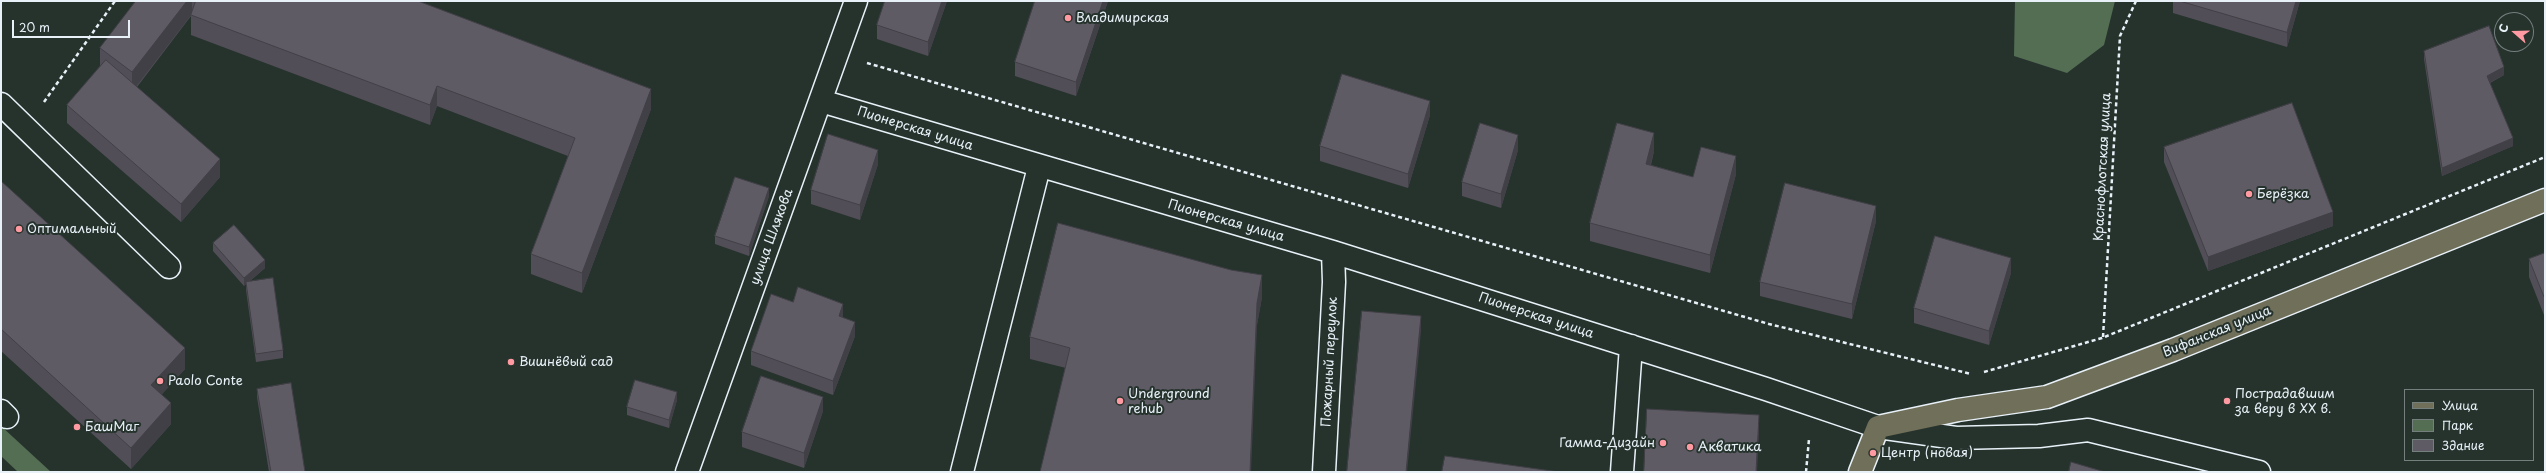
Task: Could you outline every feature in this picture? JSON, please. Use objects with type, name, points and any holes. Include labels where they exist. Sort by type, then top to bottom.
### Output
[{"type":"main road","name":"Вифанская улица","points":[[1878,427],[1958,410],[2047,397],[2173,350],[2545,200]]},
{"type":"main road","points":[[1860,472],[1878,427]]},
{"type":"street","name":"улица Шлякова","points":[[687,472],[856,1]]},
{"type":"street","name":"Пионерская улица","points":[[820,101],[1333,252],[1766,389],[1878,427],[1956,438],[2039,436],[2088,430],[2259,472]]},
{"type":"street","points":[[1,104],[168,267]]},
{"type":"street","points":[[962,472],[1040,167]]},
{"type":"street","name":"Пожарный переулок","points":[[1324,472],[1334,282],[1333,252]]},
{"type":"street","points":[[1622,472],[1631,346]]},
{"type":"path","points":[[26,127],[101,23],[115,1]]},
{"type":"path","name":"Краснофлотская улица","points":[[2102,338],[2120,36],[2136,1]]},
{"type":"path","points":[[865,63],[1769,324],[1972,375]]},
{"type":"path","points":[[1980,373],[2102,338],[2545,157]]},
{"type":"green space","points":[[2015,1],[2115,1],[2104,45],[2067,73],[2014,56]]},
{"type":"green space","points":[[1,426],[51,472],[18,472],[1,456]]},
{"type":"building","points":[[136,1],[187,1],[132,72],[100,48]]},
{"type":"building","points":[[196,1],[418,1],[651,89],[582,273],[531,254],[575,138],[437,86],[430,105],[191,15]]},
{"type":"building","points":[[885,1],[942,1],[928,42],[877,25]]},
{"type":"building","points":[[1035,1],[1103,1],[1076,82],[1015,62]]},
{"type":"building","points":[[2180,1],[2296,1],[2287,32]]},
{"type":"building","points":[[2489,26],[2494,40],[2494,52],[2499,52],[2504,67],[2487,76],[2513,138],[2442,168],[2424,51]]},
{"type":"building","points":[[106,60],[220,159],[181,204],[67,105]]},
{"type":"building","points":[[1342,74],[1430,101],[1408,174],[1320,146]]},
{"type":"building","name":"Берёзка","points":[[2292,103],[2333,212],[2208,257],[2164,147]]},
{"type":"building","points":[[1480,123],[1518,135],[1501,194],[1462,182]]},
{"type":"building","points":[[1617,123],[1654,133],[1646,164],[1693,177],[1701,147],[1736,156],[1710,255],[1590,223]]},
{"type":"building","points":[[828,134],[878,150],[860,205],[811,190]]},
{"type":"building","points":[[735,177],[769,188],[749,247],[715,236]]},
{"type":"building","points":[[1,181],[185,348],[151,385],[171,403],[131,448],[1,329]]},
{"type":"building","points":[[1785,183],[1876,206],[1852,304],[1760,282]]},
{"type":"building","points":[[1058,223],[1231,270],[1262,275],[1257,303],[1250,472],[1040,472],[1070,348],[1030,337]]},
{"type":"building","points":[[234,225],[265,260],[244,278],[213,243]]},
{"type":"building","points":[[1935,236],[2011,258],[1989,331],[1914,308]]},
{"type":"building","points":[[2545,253],[2545,297],[2544,297],[2529,259]]},
{"type":"building","points":[[273,278],[283,350],[256,354],[246,282]]},
{"type":"building","points":[[798,287],[843,304],[839,316],[855,322],[833,381],[751,351],[771,294],[793,302]]},
{"type":"building","points":[[1362,311],[1421,316],[1406,472],[1347,472]]},
{"type":"building","points":[[761,376],[823,397],[804,453],[742,432]]},
{"type":"building","points":[[635,380],[677,392],[669,420],[627,407]]},
{"type":"building","points":[[291,383],[305,472],[271,472],[257,389]]},
{"type":"building","points":[[1647,409],[1759,415],[1756,472],[1644,472]]},
{"type":"building","points":[[1445,456],[1559,472],[1442,472]]},
{"type":"building","points":[[2071,462],[2105,472],[2069,472]]},
{"type":"place","name":"Владимирская","points":[[1068,18]]},
{"type":"place","name":"Берёзка","points":[[2249,194]]},
{"type":"place","name":"Оптимальный","points":[[19,229]]},
{"type":"place","name":"Вишнёвый сад","points":[[511,362]]},
{"type":"place","name":"Paolo Conte","points":[[160,381]]},
{"type":"place","name":"Underground rehub","points":[[1120,401]]},
{"type":"place","name":"Пострадавшим за веру в XX в.","points":[[2227,401]]},
{"type":"place","name":"БашМаг","points":[[77,427]]},
{"type":"place","name":"Гамма-Дизайн","points":[[1663,443]]},
{"type":"place","name":"Акватика","points":[[1690,447]]},
{"type":"place","name":"Центр (новая)","points":[[1873,453]]}]
